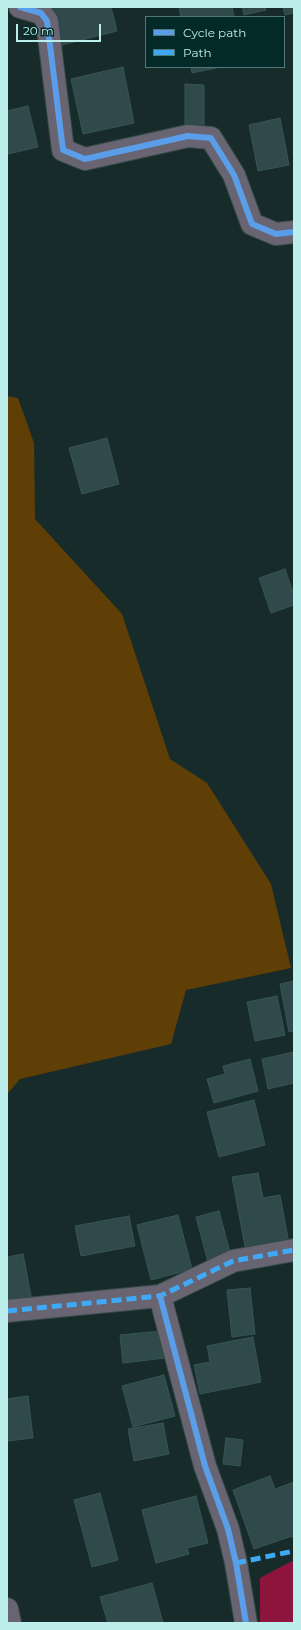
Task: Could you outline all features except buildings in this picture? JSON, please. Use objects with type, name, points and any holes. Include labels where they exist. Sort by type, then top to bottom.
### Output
[{"type":"street","points":[[20,7],[41,12],[47,21],[63,150],[85,159],[188,136],[212,138],[234,175],[252,224],[276,234],[294,232]]},
{"type":"street","points":[[7,1311],[160,1296],[233,1261],[294,1250]]},
{"type":"street","points":[[160,1296],[205,1466],[228,1529],[236,1563],[246,1623]]},
{"type":"street","points":[[7,1609],[10,1623]]},
{"type":"shaded area","points":[[7,396],[18,398],[34,443],[35,519],[122,614],[170,759],[207,783],[271,884],[291,968],[186,990],[171,1044],[20,1079],[7,1094]]},
{"type":"shaded area","points":[[294,1561],[294,1623],[260,1623],[260,1578]]},
{"type":"marked path","points":[[7,1311],[160,1296],[233,1261],[294,1250]]},
{"type":"marked path","points":[[236,1563],[294,1551]]},
{"type":"cycle path","points":[[20,7],[41,13],[47,21],[63,150],[85,159],[188,136],[211,138],[234,175],[252,224],[276,234],[294,232]]},
{"type":"cycle path","points":[[160,1296],[205,1466],[228,1529],[236,1563],[246,1623]]}]
